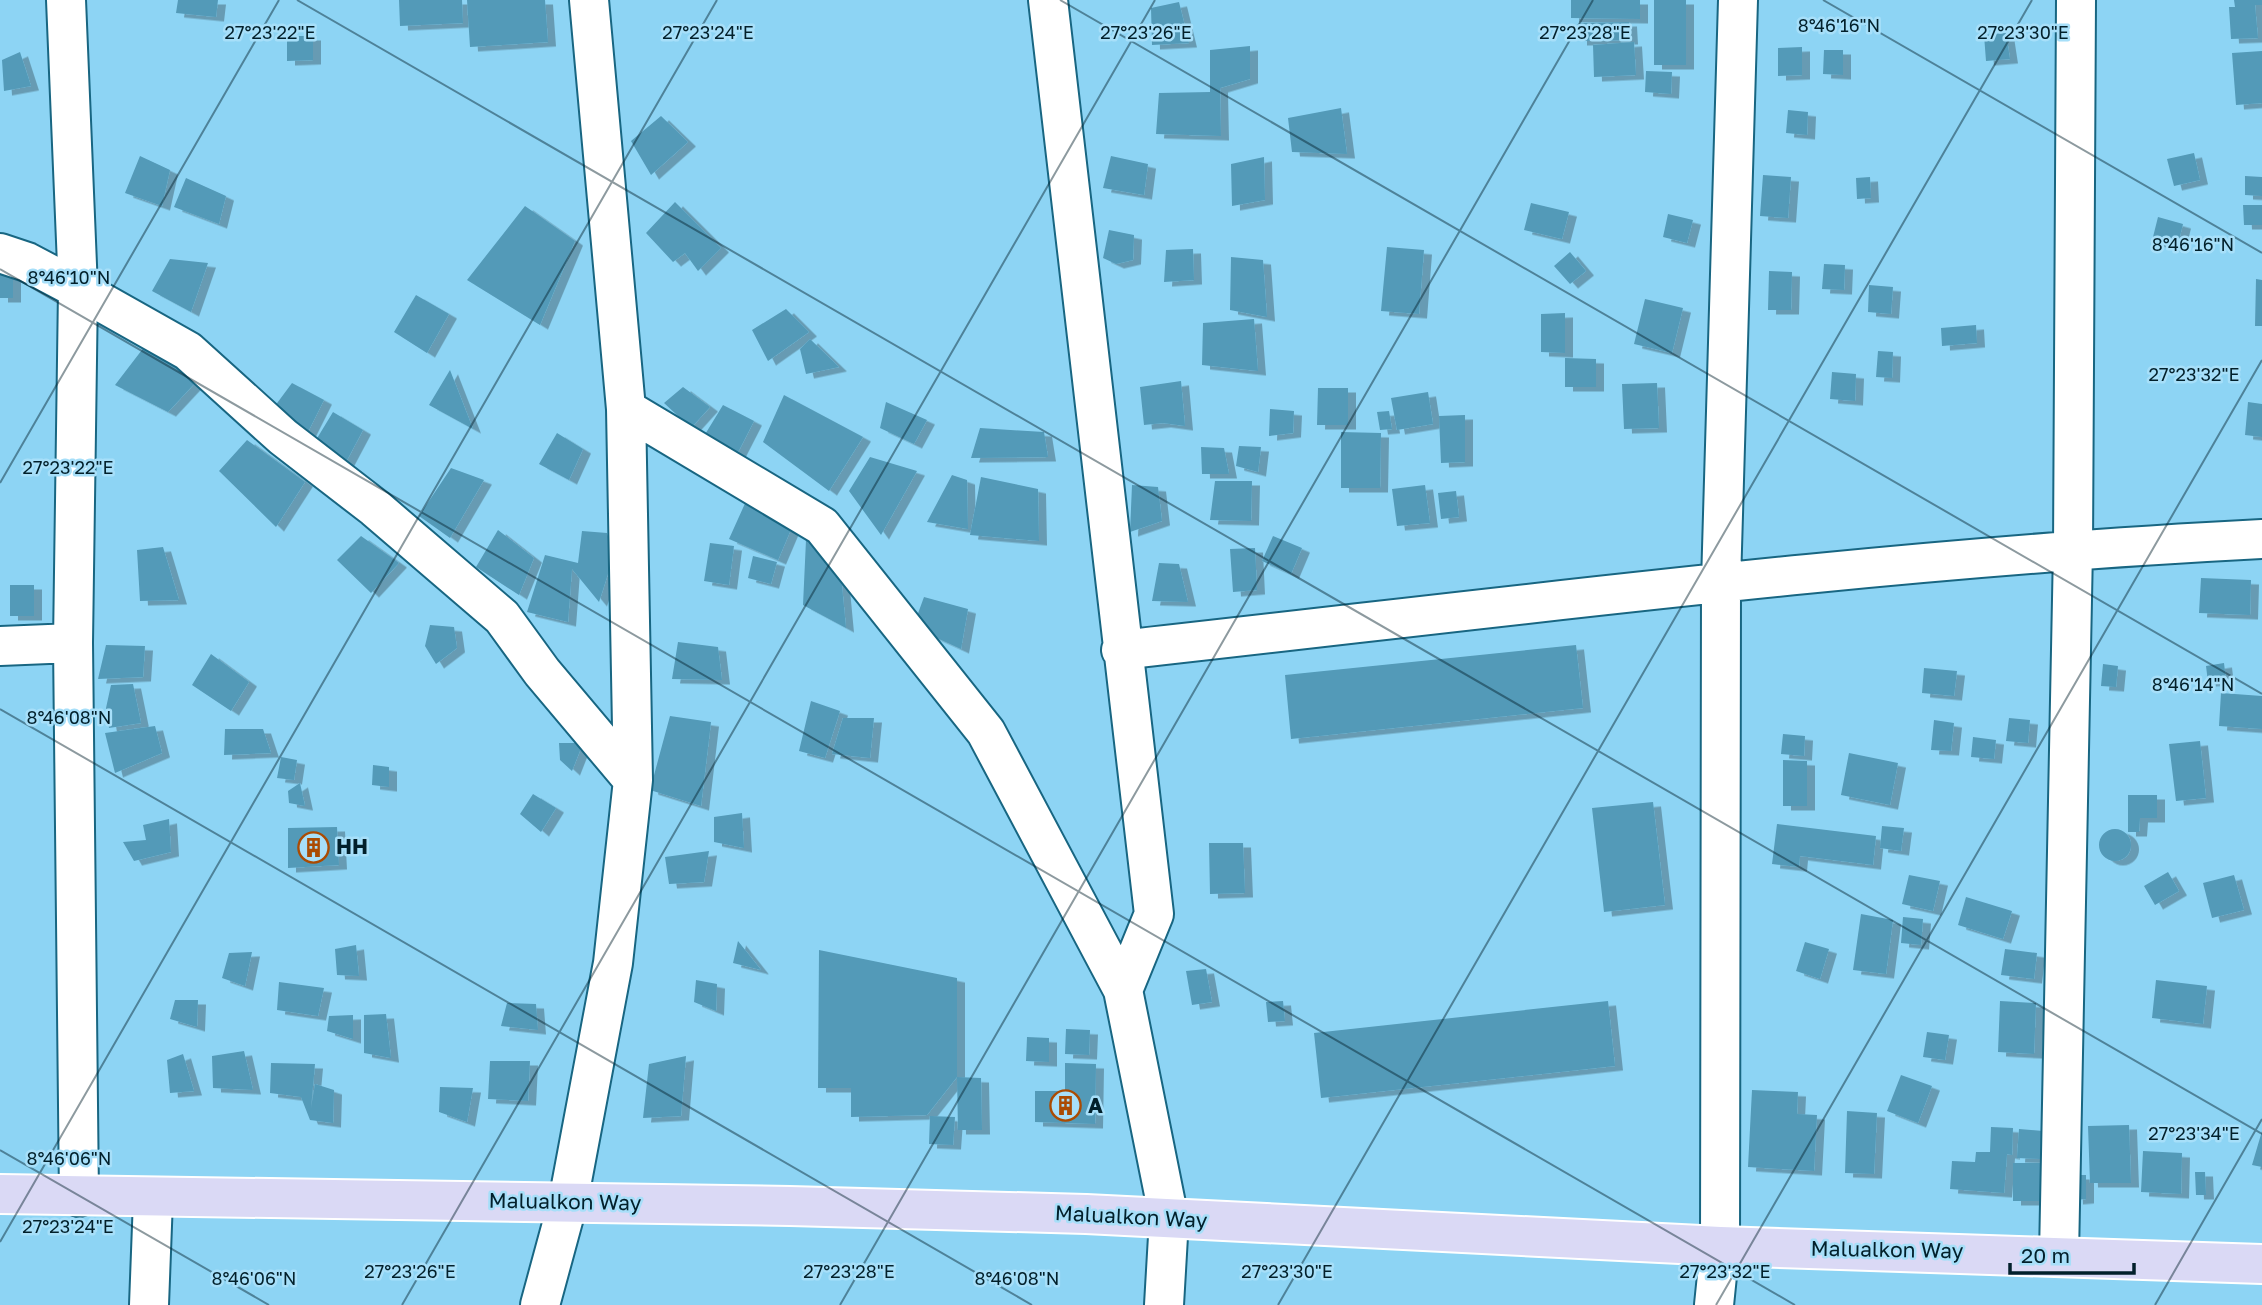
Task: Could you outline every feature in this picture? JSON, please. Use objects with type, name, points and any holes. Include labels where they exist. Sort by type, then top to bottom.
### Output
[{"type":"main road","name":"Malualkon Way","points":[[0,1194],[153,1199],[568,1202],[1086,1214],[1720,1246],[2059,1255],[2262,1264]]},
{"type":"street","points":[[66,0],[78,289],[73,643],[79,1197]]},
{"type":"street","points":[[540,1305],[568,1202],[613,963],[633,780],[626,409],[589,0]]},
{"type":"street","points":[[1048,0],[1121,650],[1154,914],[1123,990]]},
{"type":"street","points":[[1714,1305],[1720,1246],[1721,583],[1738,0]]},
{"type":"street","points":[[2059,1255],[2073,549],[2076,0]]},
{"type":"street","points":[[0,253],[27,262],[188,351],[283,437],[375,508],[502,617],[542,672],[633,780]]},
{"type":"street","points":[[626,409],[822,526],[986,732],[1123,990],[1169,1219],[1164,1305]]},
{"type":"street","points":[[1121,650],[1721,583],[2073,549],[2262,539]]},
{"type":"street","points":[[0,646],[73,643]]},
{"type":"street","points":[[149,1305],[153,1199]]},
{"type":"building","points":[[178,0],[218,0],[216,17],[176,13]]},
{"type":"building","points":[[399,0],[462,0],[463,23],[400,26]]},
{"type":"building","points":[[467,0],[545,0],[548,42],[470,47]]},
{"type":"building","points":[[1571,0],[1640,0],[1640,19],[1571,18]]},
{"type":"building","points":[[1654,0],[1686,0],[1686,65],[1654,65]]},
{"type":"building","points":[[2234,0],[2262,0],[2262,5],[2255,5],[2258,38],[2231,39],[2229,7],[2235,7]]},
{"type":"building","points":[[1179,2],[1189,43],[1152,45],[1151,8]]},
{"type":"building","points":[[1629,22],[1630,40],[1579,41],[1579,23]]},
{"type":"building","points":[[2006,33],[2010,59],[1986,61],[1984,35]]},
{"type":"building","points":[[287,36],[313,36],[313,60],[287,61]]},
{"type":"building","points":[[1634,42],[1636,75],[1594,77],[1593,45]]},
{"type":"building","points":[[1250,46],[1250,79],[1220,88],[1221,136],[1156,134],[1159,93],[1210,92],[1210,50]]},
{"type":"building","points":[[1802,47],[1802,75],[1778,76],[1778,48]]},
{"type":"building","points":[[1824,50],[1843,50],[1843,75],[1823,74]]},
{"type":"building","points":[[2262,51],[2262,103],[2236,105],[2232,53]]},
{"type":"building","points":[[20,52],[31,86],[4,91],[2,60]]},
{"type":"building","points":[[1646,71],[1672,72],[1671,94],[1645,92]]},
{"type":"building","points":[[1341,108],[1347,154],[1292,152],[1288,118]]},
{"type":"building","points":[[1788,110],[1808,112],[1807,135],[1786,133]]},
{"type":"building","points":[[661,116],[688,142],[651,175],[631,141]]},
{"type":"building","points":[[2194,153],[2200,180],[2174,186],[2167,159]]},
{"type":"building","points":[[140,156],[170,170],[162,206],[125,193]]},
{"type":"building","points":[[1111,156],[1148,164],[1144,195],[1103,188]]},
{"type":"building","points":[[1264,157],[1265,200],[1232,206],[1231,164]]},
{"type":"building","points":[[1763,175],[1791,177],[1788,218],[1760,216]]},
{"type":"building","points":[[2245,176],[2262,177],[2262,196],[2245,195]]},
{"type":"building","points":[[1870,177],[1871,198],[1857,199],[1856,178]]},
{"type":"building","points":[[186,178],[226,196],[219,224],[174,207]]},
{"type":"building","points":[[675,202],[721,248],[698,271],[685,253],[673,262],[646,233]]},
{"type":"building","points":[[1531,203],[1569,212],[1562,239],[1524,230]]},
{"type":"building","points":[[2243,205],[2262,205],[2262,225],[2244,225]]},
{"type":"building","points":[[525,206],[575,241],[540,325],[467,280]]},
{"type":"building","points":[[1668,214],[1693,220],[1687,243],[1663,237]]},
{"type":"building","points":[[2158,217],[2183,224],[2177,248],[2152,241]]},
{"type":"building","points":[[1109,230],[1134,235],[1133,260],[1116,264],[1103,258]]},
{"type":"building","points":[[1387,247],[1424,250],[1419,314],[1381,311]]},
{"type":"building","points":[[1193,249],[1194,280],[1164,282],[1166,250]]},
{"type":"building","points":[[1570,252],[1586,271],[1570,284],[1554,266]]},
{"type":"building","points":[[1231,257],[1263,260],[1267,317],[1230,310]]},
{"type":"building","points":[[170,259],[208,263],[191,312],[152,291]]},
{"type":"building","points":[[1824,264],[1845,265],[1844,290],[1822,289]]},
{"type":"building","points":[[0,270],[13,270],[13,298],[0,298]]},
{"type":"building","points":[[1769,271],[1792,272],[1791,310],[1768,310]]},
{"type":"building","points":[[2256,279],[2262,280],[2262,326],[2255,326]]},
{"type":"building","points":[[1869,285],[1893,287],[1891,314],[1868,312]]},
{"type":"building","points":[[416,295],[449,314],[427,353],[394,332]]},
{"type":"building","points":[[1645,299],[1683,308],[1672,353],[1634,344]]},
{"type":"building","points":[[786,309],[809,332],[768,361],[752,330]]},
{"type":"building","points":[[1565,313],[1565,353],[1541,352],[1541,314]]},
{"type":"building","points":[[1254,319],[1258,371],[1202,365],[1203,323]]},
{"type":"building","points":[[1976,325],[1977,343],[1942,346],[1941,328]]},
{"type":"building","points":[[810,339],[839,367],[806,374],[800,349]]},
{"type":"building","points":[[148,342],[195,383],[168,412],[115,385]]},
{"type":"building","points":[[1878,351],[1893,352],[1892,378],[1876,377]]},
{"type":"building","points":[[1565,358],[1596,359],[1596,387],[1565,387]]},
{"type":"building","points":[[450,370],[473,429],[429,405]]},
{"type":"building","points":[[1832,372],[1856,374],[1855,401],[1830,399]]},
{"type":"building","points":[[1181,381],[1185,426],[1163,423],[1144,425],[1140,387]]},
{"type":"building","points":[[292,383],[324,400],[304,440],[269,414]]},
{"type":"building","points":[[1657,383],[1659,428],[1624,429],[1622,384]]},
{"type":"building","points":[[683,387],[710,407],[691,428],[664,403]]},
{"type":"building","points":[[1318,388],[1348,388],[1348,425],[1317,425]]},
{"type":"building","points":[[1428,392],[1433,424],[1397,430],[1391,398]]},
{"type":"building","points":[[784,395],[863,437],[829,491],[763,442]]},
{"type":"building","points":[[886,402],[927,420],[914,444],[880,428]]},
{"type":"building","points":[[2248,402],[2262,404],[2262,437],[2245,435]]},
{"type":"building","points":[[723,405],[754,421],[733,462],[701,441]]},
{"type":"building","points":[[1270,409],[1294,411],[1293,433],[1269,436]]},
{"type":"building","points":[[1389,411],[1392,429],[1380,430],[1377,412]]},
{"type":"building","points":[[333,412],[363,430],[346,462],[316,440]]},
{"type":"building","points":[[1465,415],[1465,462],[1441,463],[1439,416]]},
{"type":"building","points":[[980,428],[1044,432],[1048,457],[971,458]]},
{"type":"building","points":[[1341,432],[1381,433],[1380,488],[1341,488]]},
{"type":"building","points":[[557,433],[583,449],[569,480],[539,464]]},
{"type":"building","points":[[247,440],[305,482],[276,527],[219,471]]},
{"type":"building","points":[[1239,446],[1261,447],[1258,472],[1236,466]]},
{"type":"building","points":[[1201,447],[1224,448],[1229,474],[1202,474]]},
{"type":"building","points":[[870,457],[917,471],[881,535],[849,491]]},
{"type":"building","points":[[451,468],[484,480],[450,538],[419,516]]},
{"type":"building","points":[[952,475],[967,480],[968,529],[927,522]]},
{"type":"building","points":[[981,477],[1038,489],[1039,541],[970,535]]},
{"type":"building","points":[[1215,481],[1252,481],[1251,521],[1210,520]]},
{"type":"building","points":[[1132,485],[1158,487],[1162,521],[1130,532]]},
{"type":"building","points":[[1425,485],[1430,523],[1397,526],[1392,489]]},
{"type":"building","points":[[1456,491],[1459,517],[1441,519],[1438,493]]},
{"type":"building","points":[[747,499],[795,520],[778,560],[729,539]]},
{"type":"building","points":[[498,530],[534,558],[519,595],[476,567]]},
{"type":"building","points":[[582,531],[607,533],[614,555],[599,602],[572,569],[568,622],[527,612],[545,555],[578,563]]},
{"type":"building","points":[[361,536],[399,563],[371,593],[337,560]]},
{"type":"building","points":[[1273,536],[1302,548],[1291,574],[1262,561]]},
{"type":"building","points":[[806,540],[839,554],[846,628],[803,605]]},
{"type":"building","points":[[710,543],[734,546],[729,585],[704,581]]},
{"type":"building","points":[[163,547],[179,600],[140,601],[137,550]]},
{"type":"building","points":[[1255,548],[1257,590],[1233,592],[1230,549]]},
{"type":"building","points":[[753,556],[777,562],[771,584],[748,578]]},
{"type":"building","points":[[1159,563],[1179,564],[1188,602],[1152,601]]},
{"type":"building","points":[[2201,578],[2251,580],[2250,615],[2199,613]]},
{"type":"building","points":[[10,585],[34,585],[34,616],[10,616]]},
{"type":"building","points":[[924,597],[968,609],[961,649],[913,627]]},
{"type":"building","points":[[430,625],[454,627],[457,648],[436,664],[425,646]]},
{"type":"building","points":[[678,642],[718,647],[722,680],[672,679]]},
{"type":"building","points":[[106,645],[145,646],[143,677],[98,679]]},
{"type":"building","points":[[1576,645],[1583,708],[1291,739],[1285,675]]},
{"type":"building","points":[[211,654],[249,682],[231,711],[192,685]]},
{"type":"building","points":[[2224,663],[2226,680],[2208,682],[2206,666]]},
{"type":"building","points":[[2103,664],[2118,666],[2116,687],[2101,686]]},
{"type":"building","points":[[1924,668],[1957,671],[1954,696],[1922,693]]},
{"type":"building","points":[[133,684],[141,723],[109,728],[106,708],[111,685]]},
{"type":"building","points":[[2221,693],[2262,696],[2262,729],[2219,726]]},
{"type":"building","points":[[811,701],[840,711],[825,758],[799,751]]},
{"type":"building","points":[[670,716],[711,722],[701,806],[650,790]]},
{"type":"building","points":[[843,718],[874,718],[870,758],[832,754]]},
{"type":"building","points":[[2009,718],[2030,720],[2028,743],[2006,741]]},
{"type":"building","points":[[1934,720],[1954,723],[1951,751],[1931,750]]},
{"type":"building","points":[[155,726],[162,753],[115,773],[105,733]]},
{"type":"building","points":[[225,729],[263,729],[271,753],[224,755]]},
{"type":"building","points":[[1783,734],[1805,736],[1804,756],[1781,754]]},
{"type":"building","points":[[1973,737],[1996,740],[1994,759],[1971,757]]},
{"type":"building","points":[[2200,741],[2206,798],[2176,801],[2169,744]]},
{"type":"building","points":[[559,743],[583,743],[572,771],[560,760]]},
{"type":"building","points":[[1849,753],[1898,763],[1890,805],[1841,795]]},
{"type":"building","points":[[281,757],[297,760],[294,780],[277,778]]},
{"type":"building","points":[[1783,760],[1807,761],[1807,806],[1783,806]]},
{"type":"building","name":"HH","points":[[373,765],[389,767],[389,787],[372,785]]},
{"type":"building","name":"HH","points":[[300,783],[305,806],[289,803],[288,791]]},
{"type":"building","points":[[533,794],[556,808],[541,832],[520,814]]},
{"type":"building","points":[[2128,795],[2157,795],[2157,818],[2140,818],[2139,832],[2128,832]]},
{"type":"building","points":[[1653,802],[1665,905],[1604,912],[1592,808]]},
{"type":"building","points":[[742,813],[744,848],[714,842],[714,817]]},
{"type":"building","points":[[169,819],[171,852],[134,861],[123,842],[146,840],[143,825]]},
{"type":"building","points":[[1777,824],[1876,836],[1873,865],[1800,856],[1799,867],[1772,864]]},
{"type":"building","points":[[1882,826],[1904,828],[1901,851],[1880,848]]},
{"type":"building","name":"HH","points":[[337,827],[339,865],[288,868],[288,828]]},
{"type":"building","points":[[2115,829],[2126,834],[2131,845],[2126,856],[2115,861],[2104,856],[2099,845],[2104,834]]},
{"type":"building","points":[[1209,843],[1243,843],[1245,893],[1210,894]]},
{"type":"building","points":[[709,851],[704,882],[669,884],[665,857]]},
{"type":"building","points":[[2168,872],[2179,891],[2155,905],[2144,886]]},
{"type":"building","points":[[1909,875],[1940,881],[1933,911],[1902,904]]},
{"type":"building","points":[[2234,875],[2244,910],[2212,918],[2203,883]]},
{"type":"building","points":[[1966,897],[2012,911],[2003,939],[1958,925]]},
{"type":"building","points":[[1861,914],[1893,920],[1886,974],[1853,970]]},
{"type":"building","points":[[1903,917],[1923,919],[1921,945],[1901,943]]},
{"type":"building","points":[[738,941],[761,970],[733,963]]},
{"type":"building","points":[[1805,942],[1829,949],[1820,979],[1796,971]]},
{"type":"building","points":[[356,945],[359,976],[337,975],[335,949]]},
{"type":"building","points":[[2005,949],[2037,953],[2034,979],[2001,975]]},
{"type":"building","points":[[819,950],[957,978],[957,1077],[927,1115],[851,1117],[851,1088],[818,1088]]},
{"type":"building","points":[[252,952],[245,986],[222,978],[229,953]]},
{"type":"building","points":[[1206,969],[1212,1002],[1192,1005],[1186,971]]},
{"type":"building","points":[[696,980],[717,984],[716,1011],[694,1002]]},
{"type":"building","points":[[2156,980],[2207,986],[2203,1024],[2152,1018]]},
{"type":"building","points":[[279,982],[324,988],[318,1016],[277,1010]]},
{"type":"building","points":[[175,1000],[198,1000],[197,1027],[170,1019]]},
{"type":"building","points":[[1283,1001],[1285,1021],[1268,1022],[1266,1002]]},
{"type":"building","points":[[1608,1001],[1615,1066],[1321,1098],[1314,1033]]},
{"type":"building","points":[[2000,1001],[2036,1003],[2034,1054],[1998,1052]]},
{"type":"building","points":[[507,1003],[536,1004],[538,1030],[501,1026]]},
{"type":"building","points":[[386,1014],[391,1058],[364,1053],[364,1015]]},
{"type":"building","points":[[353,1015],[353,1039],[327,1031],[329,1016]]},
{"type":"building","points":[[1066,1029],[1090,1030],[1089,1055],[1065,1054]]},
{"type":"building","points":[[1927,1032],[1949,1035],[1945,1060],[1923,1057]]},
{"type":"building","points":[[1027,1037],[1049,1038],[1049,1062],[1026,1061]]},
{"type":"building","points":[[244,1051],[253,1090],[213,1088],[212,1056]]},
{"type":"building","points":[[183,1054],[194,1091],[170,1093],[167,1060]]},
{"type":"building","points":[[686,1056],[681,1116],[643,1118],[649,1064]]},
{"type":"building","points":[[490,1061],[530,1061],[528,1101],[488,1099]]},
{"type":"building","points":[[271,1063],[315,1064],[311,1108],[315,1084],[334,1090],[333,1123],[310,1120],[301,1097],[270,1093]]},
{"type":"building","name":"A","points":[[1065,1063],[1096,1064],[1095,1124],[1035,1122],[1035,1091],[1065,1091]]},
{"type":"building","points":[[1901,1075],[1932,1086],[1918,1123],[1887,1111]]},
{"type":"building","points":[[957,1077],[981,1078],[982,1130],[958,1130]]},
{"type":"building","points":[[440,1087],[473,1088],[467,1122],[439,1112]]},
{"type":"building","points":[[1752,1090],[1798,1092],[1797,1114],[1817,1115],[1814,1171],[1748,1167]]},
{"type":"building","points":[[1847,1111],[1877,1113],[1874,1174],[1845,1173]]},
{"type":"building","points":[[930,1116],[955,1117],[953,1145],[929,1144]]},
{"type":"building","points":[[2129,1125],[2131,1183],[2090,1183],[2088,1126]]},
{"type":"building","points":[[1991,1127],[2013,1128],[2012,1155],[2007,1154],[2004,1193],[1950,1189],[1952,1161],[1975,1162],[1976,1152],[1990,1152]]},
{"type":"building","points":[[2019,1129],[2043,1131],[2041,1159],[2017,1158]]},
{"type":"building","points":[[2262,1131],[2262,1167],[2252,1165]]},
{"type":"building","points":[[2143,1151],[2182,1153],[2181,1194],[2141,1192]]},
{"type":"building","points":[[2013,1163],[2050,1163],[2050,1201],[2013,1201]]},
{"type":"building","points":[[2195,1172],[2205,1172],[2206,1195],[2196,1195]]},
{"type":"building","points":[[2074,1175],[2086,1175],[2086,1199],[2075,1200]]},
{"type":"place","name":"HH","points":[[313,847]]},
{"type":"place","name":"A","points":[[1065,1106]]}]
